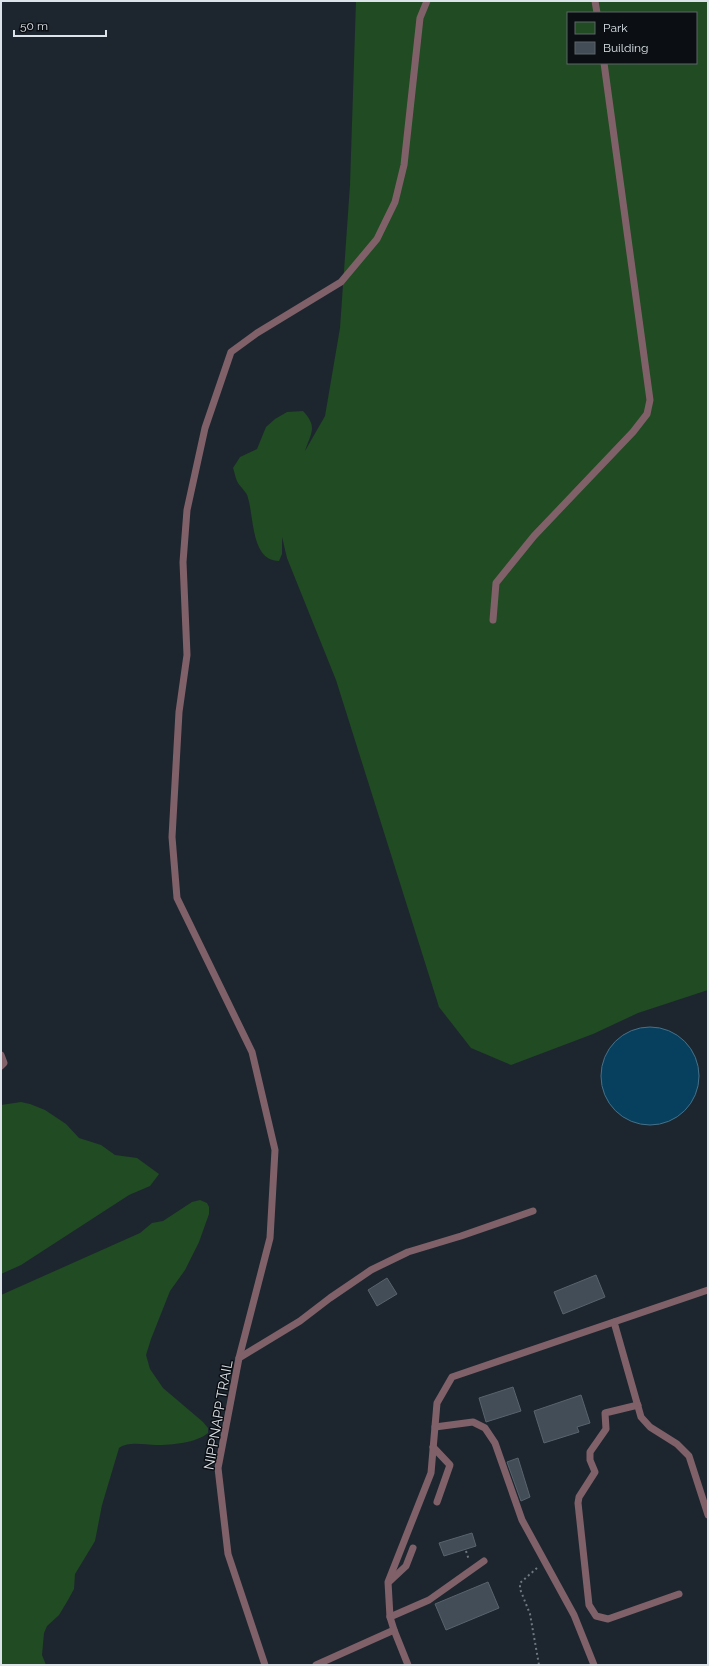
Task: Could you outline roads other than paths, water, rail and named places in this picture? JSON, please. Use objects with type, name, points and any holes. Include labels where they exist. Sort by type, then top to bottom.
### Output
[{"type":"lane","points":[[239,1358],[270,1238],[275,1150],[252,1052],[177,898],[172,837],[179,712],[187,655],[183,562],[187,510],[205,428],[231,352],[256,333],[341,282],[377,239],[395,202],[404,165],[420,18],[427,1]]},
{"type":"lane","points":[[595,1],[597,12]]},
{"type":"lane","points":[[492,620],[496,583],[534,536],[632,432],[647,414],[650,400],[604,64]]},
{"type":"lane","points":[[1,1056],[4,1063],[1,1066]]},
{"type":"lane","name":"NIPPNAPP TRAIL","points":[[266,1665],[228,1554],[218,1468],[239,1358],[300,1321],[371,1270],[408,1252],[461,1236],[533,1211]]},
{"type":"lane","points":[[408,1665],[390,1617],[388,1582],[431,1473],[437,1403],[452,1377],[708,1290]]},
{"type":"lane","points":[[614,1322],[641,1417],[650,1428],[677,1444],[689,1456],[708,1515]]},
{"type":"lane","points":[[638,1405],[605,1413],[606,1429],[590,1452],[590,1460],[595,1472],[578,1503],[589,1605],[596,1616],[608,1619],[679,1594]]},
{"type":"lane","points":[[435,1427],[473,1422],[485,1428],[495,1443],[522,1520],[574,1615],[594,1665]]},
{"type":"lane","points":[[433,1446],[450,1465],[437,1502]]},
{"type":"lane","points":[[388,1582],[406,1566],[413,1548]]},
{"type":"lane","points":[[390,1617],[429,1600],[484,1562]]},
{"type":"lane","points":[[316,1665],[394,1630]]},
{"type":"water","points":[[650,1027],[669,1031],[685,1041],[695,1057],[699,1076],[695,1095],[685,1111],[669,1121],[650,1125],[631,1121],[615,1111],[605,1095],[601,1076],[605,1057],[615,1041],[631,1031]]}]
